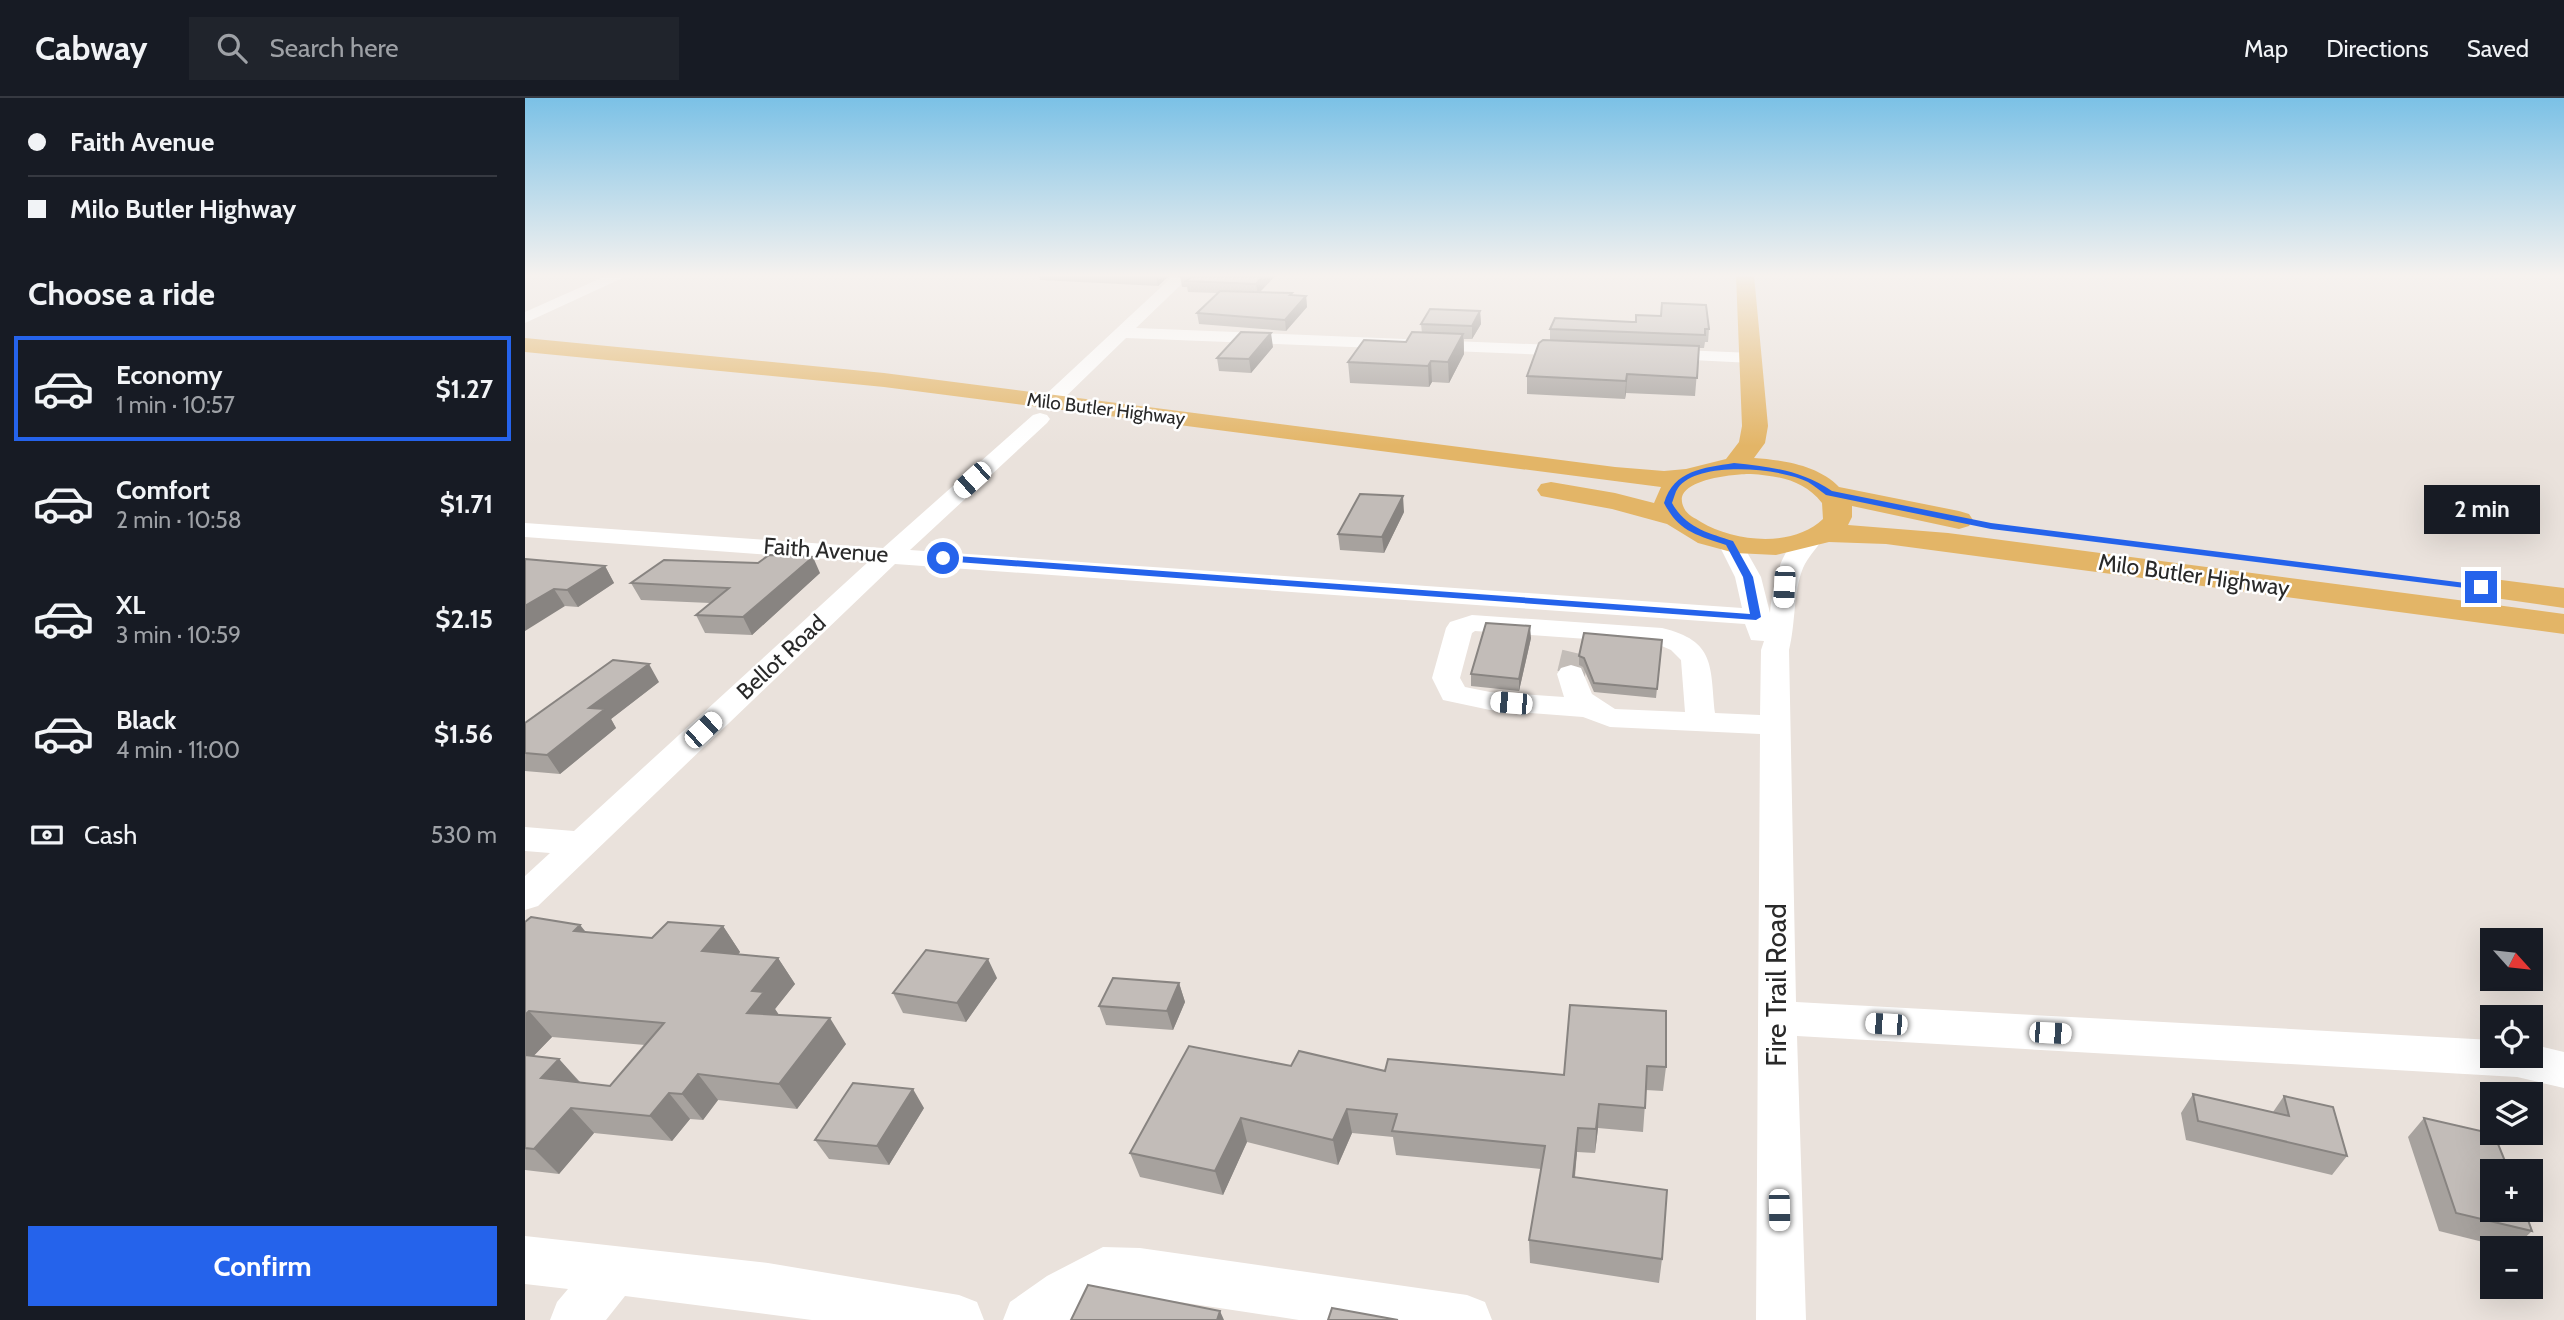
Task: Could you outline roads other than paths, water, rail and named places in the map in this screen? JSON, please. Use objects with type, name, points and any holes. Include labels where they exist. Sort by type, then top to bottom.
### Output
[{"type":"main road","points":[[1734,466],[1752,443],[1755,426],[1750,332]]},
{"type":"main road","name":"Milo Butler Highway","points":[[525,345],[808,372],[1531,487],[1615,501],[1676,518],[1698,533],[1730,543],[1781,546],[1817,536],[1886,535],[2564,624]]},
{"type":"main road","name":"Milo Butler Highway","points":[[525,361],[797,389],[1045,410],[1615,475],[1664,479],[1687,477],[1707,470],[1734,466],[1760,467],[1797,474]]},
{"type":"main road","points":[[1755,426],[1769,447],[1797,474],[1836,500],[1839,514],[1817,536]]},
{"type":"main road","points":[[1676,518],[1668,503],[1669,495],[1672,488],[1687,477]]},
{"type":"main road","name":"Milo Butler Highway","points":[[1829,493],[1991,526],[2564,598]]},
{"type":"street","points":[[1122,333],[1601,352]]},
{"type":"street","name":"Bellot Road","points":[[525,897],[1045,410],[1122,333]]},
{"type":"street","points":[[1642,354],[1752,358]]},
{"type":"street","name":"Faith Avenue","points":[[525,530],[891,554],[1579,640],[1756,617]]},
{"type":"street","name":"Fire Trail Road","points":[[1781,1320],[1776,1018],[1775,650],[1781,634],[1787,574],[1793,560],[1817,536]]},
{"type":"street","points":[[1730,543],[1748,577],[1761,634],[1775,650]]},
{"type":"street","points":[[1701,722],[1696,666],[1690,650],[1662,636],[1579,640],[1466,624],[1460,628],[1445,678],[1453,694],[1490,701],[1587,708],[1610,718],[1701,722],[1775,725]]},
{"type":"street","points":[[1579,640],[1574,692],[1587,708]]},
{"type":"street","points":[[525,839],[581,844]]},
{"type":"street","points":[[1776,1018],[2517,1059],[2564,1070]]},
{"type":"street","points":[[525,1260],[768,1288],[959,1320]]},
{"type":"street","points":[[575,1320],[614,1271]]},
{"type":"street","points":[[1028,1320],[1064,1293],[1103,1271],[1140,1272],[1467,1320]]},
{"type":"tunnel","points":[[1571,674],[1576,653]]}]
